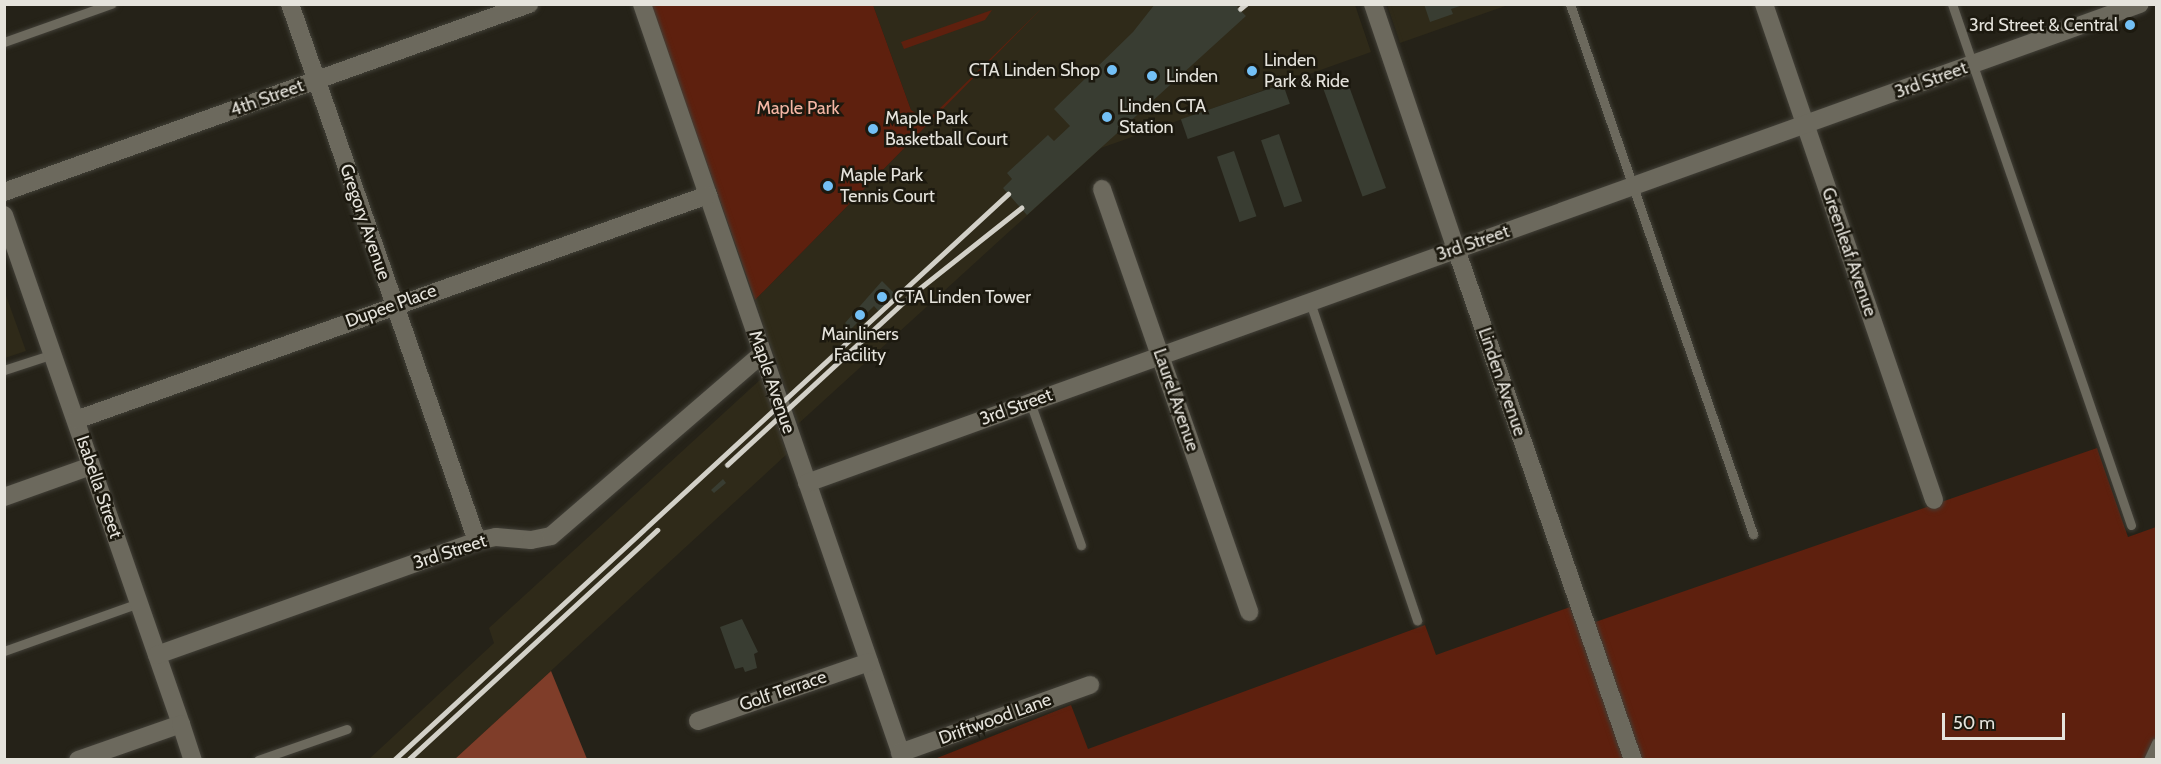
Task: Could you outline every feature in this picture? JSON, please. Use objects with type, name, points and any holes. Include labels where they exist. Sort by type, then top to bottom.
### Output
[{"type":"street","name":"Gregory Avenue","points":[[290,4],[477,541]]},
{"type":"street","name":"4th Street","points":[[4,192],[529,4]]},
{"type":"street","name":"Maple Avenue","points":[[642,4],[901,756]]},
{"type":"street","name":"Linden Avenue","points":[[1373,4],[1633,759]]},
{"type":"street","name":"Greenleaf Avenue","points":[[1764,4],[1934,500]]},
{"type":"street","name":"3rd Street","points":[[807,483],[2140,4]]},
{"type":"street","name":"Laurel Avenue","points":[[1102,189],[1249,612]]},
{"type":"street","name":"Dupee Place","points":[[76,420],[708,195]]},
{"type":"street","name":"Isabella Street","points":[[4,215],[193,759]]},
{"type":"street","name":"3rd Street","points":[[157,655],[477,541],[496,537],[531,540],[551,536],[762,354]]},
{"type":"street","points":[[4,497],[92,466]]},
{"type":"street","name":"Golf Terrace","points":[[698,721],[869,662]]},
{"type":"street","name":"Driftwood Lane","points":[[901,756],[1090,685]]},
{"type":"street","points":[[78,759],[181,724]]},
{"type":"lane","points":[[4,42],[111,4]]},
{"type":"lane","points":[[1570,4],[1753,534]]},
{"type":"lane","points":[[1952,4],[2131,525]]},
{"type":"lane","points":[[1310,302],[1417,620]]},
{"type":"lane","points":[[4,370],[53,354]]},
{"type":"lane","points":[[1030,402],[1081,545]]},
{"type":"lane","points":[[4,651],[140,603]]},
{"type":"lane","points":[[258,759],[347,729]]},
{"type":"lane","points":[[2148,759],[2157,743]]},
{"type":"shaded area","points":[[1387,4],[1508,5],[1400,43]]},
{"type":"shaded area","points":[[873,5],[1355,5],[1371,52],[1101,148],[798,424],[755,300],[931,121],[918,117],[911,110]]},
{"type":"shaded area","points":[[4,290],[26,351],[5,358],[4,358]]},
{"type":"shaded area","points":[[761,379],[787,454],[455,759],[368,760],[494,643],[489,628]]},
{"type":"shaded area","points":[[551,671],[587,759],[455,759]]},
{"type":"green space","name":"Maple Park","points":[[651,5],[873,5],[911,110],[925,119],[930,118],[1045,5],[755,300]]},
{"type":"green space","points":[[992,10],[985,20],[904,49],[901,42]]},
{"type":"green space","points":[[2097,448],[2128,537],[2156,527],[2156,759],[932,760],[1071,705],[1088,749],[1425,625],[1436,655],[1570,607],[1578,628]]},
{"type":"building","name":"Linden CTA Station","points":[[1155,4],[1241,4],[1237,7],[1246,16],[1027,215],[1003,188],[1012,179],[1007,173],[1048,135],[1054,141],[1070,126],[1054,109],[1133,32]]},
{"type":"building","points":[[1424,4],[1463,5],[1451,9],[1453,14],[1430,22]]},
{"type":"building","points":[[1346,78],[1386,188],[1363,196],[1323,87]]},
{"type":"building","points":[[1283,84],[1290,104],[1188,139],[1181,119]]},
{"type":"building","points":[[1279,134],[1302,201],[1284,207],[1261,140]]},
{"type":"building","points":[[1234,151],[1256,216],[1239,222],[1217,157]]},
{"type":"building","name":"CTA Linden Tower","points":[[882,281],[898,297],[881,314],[874,306],[851,329],[845,323]]},
{"type":"building","points":[[723,479],[726,483],[714,493],[711,490]]},
{"type":"building","points":[[742,619],[758,652],[754,654],[757,668],[745,672],[743,667],[735,669],[720,627]]},
{"type":"railway","points":[[1240,9],[1246,4]]},
{"type":"railway","points":[[394,760],[1008,194]]},
{"type":"railway","points":[[727,465],[910,296],[1021,208]]},
{"type":"railway","points":[[408,760],[657,530]]},
{"type":"place","name":"3rd Street & Central","points":[[2130,25]]},
{"type":"place","name":"CTA Linden Shop","points":[[1112,70]]},
{"type":"place","name":"Linden Park & Ride","points":[[1252,71]]},
{"type":"place","name":"Linden","points":[[1152,76]]},
{"type":"place","name":"Linden CTA Station","points":[[1107,117]]},
{"type":"place","name":"Maple Park Basketball Court","points":[[873,129]]},
{"type":"place","name":"Maple Park Tennis Court","points":[[828,186]]},
{"type":"place","name":"CTA Linden Tower","points":[[882,297]]},
{"type":"place","name":"Mainliners Facility","points":[[860,315]]}]
